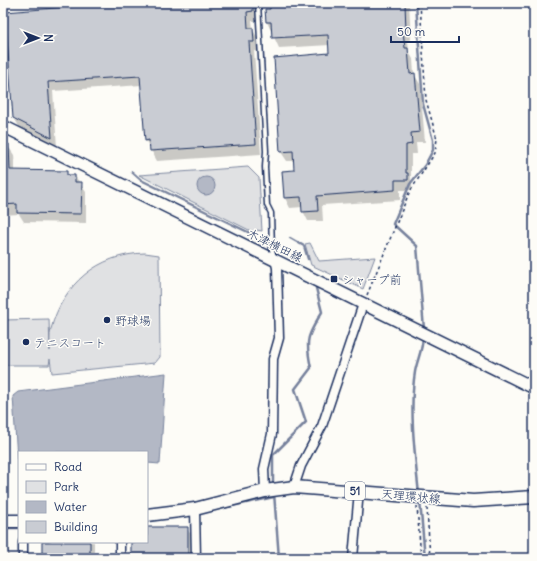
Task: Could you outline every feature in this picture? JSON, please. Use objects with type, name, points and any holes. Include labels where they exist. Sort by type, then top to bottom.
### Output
[{"type":"main road","name":"木津横田線","points":[[3,126],[534,388]]},
{"type":"main road","name":"天理環状線","points":[[148,514],[195,509],[266,491],[294,487],[473,501],[534,497]]},
{"type":"main road","points":[[3,521],[18,521]]},
{"type":"street","points":[[266,491],[264,469],[272,434],[273,359],[279,338],[277,268],[275,259]]},
{"type":"street","points":[[294,487],[301,466],[322,426],[363,304]]},
{"type":"street","points":[[353,558],[359,491]]},
{"type":"street","points":[[195,509],[196,558]]},
{"type":"street","points":[[23,543],[23,558]]},
{"type":"street","points":[[120,543],[120,558]]},
{"type":"lane","points":[[258,3],[266,151],[265,167],[267,205],[271,213],[272,250],[275,259]]},
{"type":"path","points":[[363,304],[409,193],[435,153],[437,139],[426,100],[420,3]]},
{"type":"path","points":[[421,558],[422,498]]},
{"type":"path","points":[[422,498],[430,558]]},
{"type":"green space","points":[[248,167],[259,178],[262,231],[256,230],[255,233],[139,175]]},
{"type":"green space","points":[[310,243],[319,261],[375,257],[363,289],[311,265],[305,244]]},
{"type":"green space","name":"野球場","points":[[145,253],[159,255],[160,357],[155,363],[52,373],[50,359],[49,365],[3,365],[3,320],[49,319],[50,351],[50,332],[64,298],[74,285],[85,274],[112,259]]},
{"type":"water","points":[[206,177],[212,180],[215,186],[212,192],[206,195],[200,192],[197,186],[200,180]]},
{"type":"water","points":[[166,373],[160,464],[148,463],[148,451],[18,451],[17,459],[13,396],[18,392]]},
{"type":"building","points":[[118,3],[253,3],[253,11],[247,12],[248,28],[253,28],[254,42],[249,42],[256,144],[150,151],[149,140],[145,141],[140,76],[48,82],[52,138],[13,118],[5,12]]},
{"type":"building","points":[[270,3],[405,3],[406,31],[403,31],[405,48],[408,48],[410,74],[415,73],[420,132],[411,133],[412,144],[406,145],[406,173],[408,173],[408,180],[395,180],[395,190],[317,196],[318,211],[302,212],[301,197],[284,198],[282,171],[294,170],[293,151],[280,152],[274,58],[329,53],[328,35],[272,38],[271,22],[266,22],[265,9],[270,9]]},
{"type":"building","points":[[3,144],[9,144],[10,170],[67,171],[67,175],[75,175],[75,182],[82,182],[81,214],[17,213],[17,204],[3,205]]},
{"type":"building","points":[[148,527],[188,527],[188,558],[131,558],[131,543],[148,543]]},
{"type":"building","points":[[42,543],[90,543],[90,558],[42,558]]},
{"type":"waterway","points":[[416,3],[423,104],[433,140],[433,150],[425,165],[410,184],[393,224],[417,246],[424,329]]},
{"type":"waterway","points":[[132,172],[141,180],[254,235]]},
{"type":"waterway","points":[[290,238],[304,246],[308,259]]},
{"type":"waterway","points":[[273,486],[273,455],[306,422],[295,389],[311,368],[308,351],[309,338],[310,333],[322,312],[316,288]]},
{"type":"waterway","points":[[419,494],[413,433],[413,386],[423,336]]},
{"type":"waterway","points":[[274,493],[279,558]]},
{"type":"waterway","points":[[223,508],[274,497]]},
{"type":"waterway","points":[[420,501],[425,558]]},
{"type":"waterway","points":[[3,528],[18,528]]},
{"type":"place","name":"シャープ前","points":[[334,279]]},
{"type":"place","name":"野球場","points":[[107,320]]},
{"type":"place","name":"テニスコート","points":[[26,342]]}]
